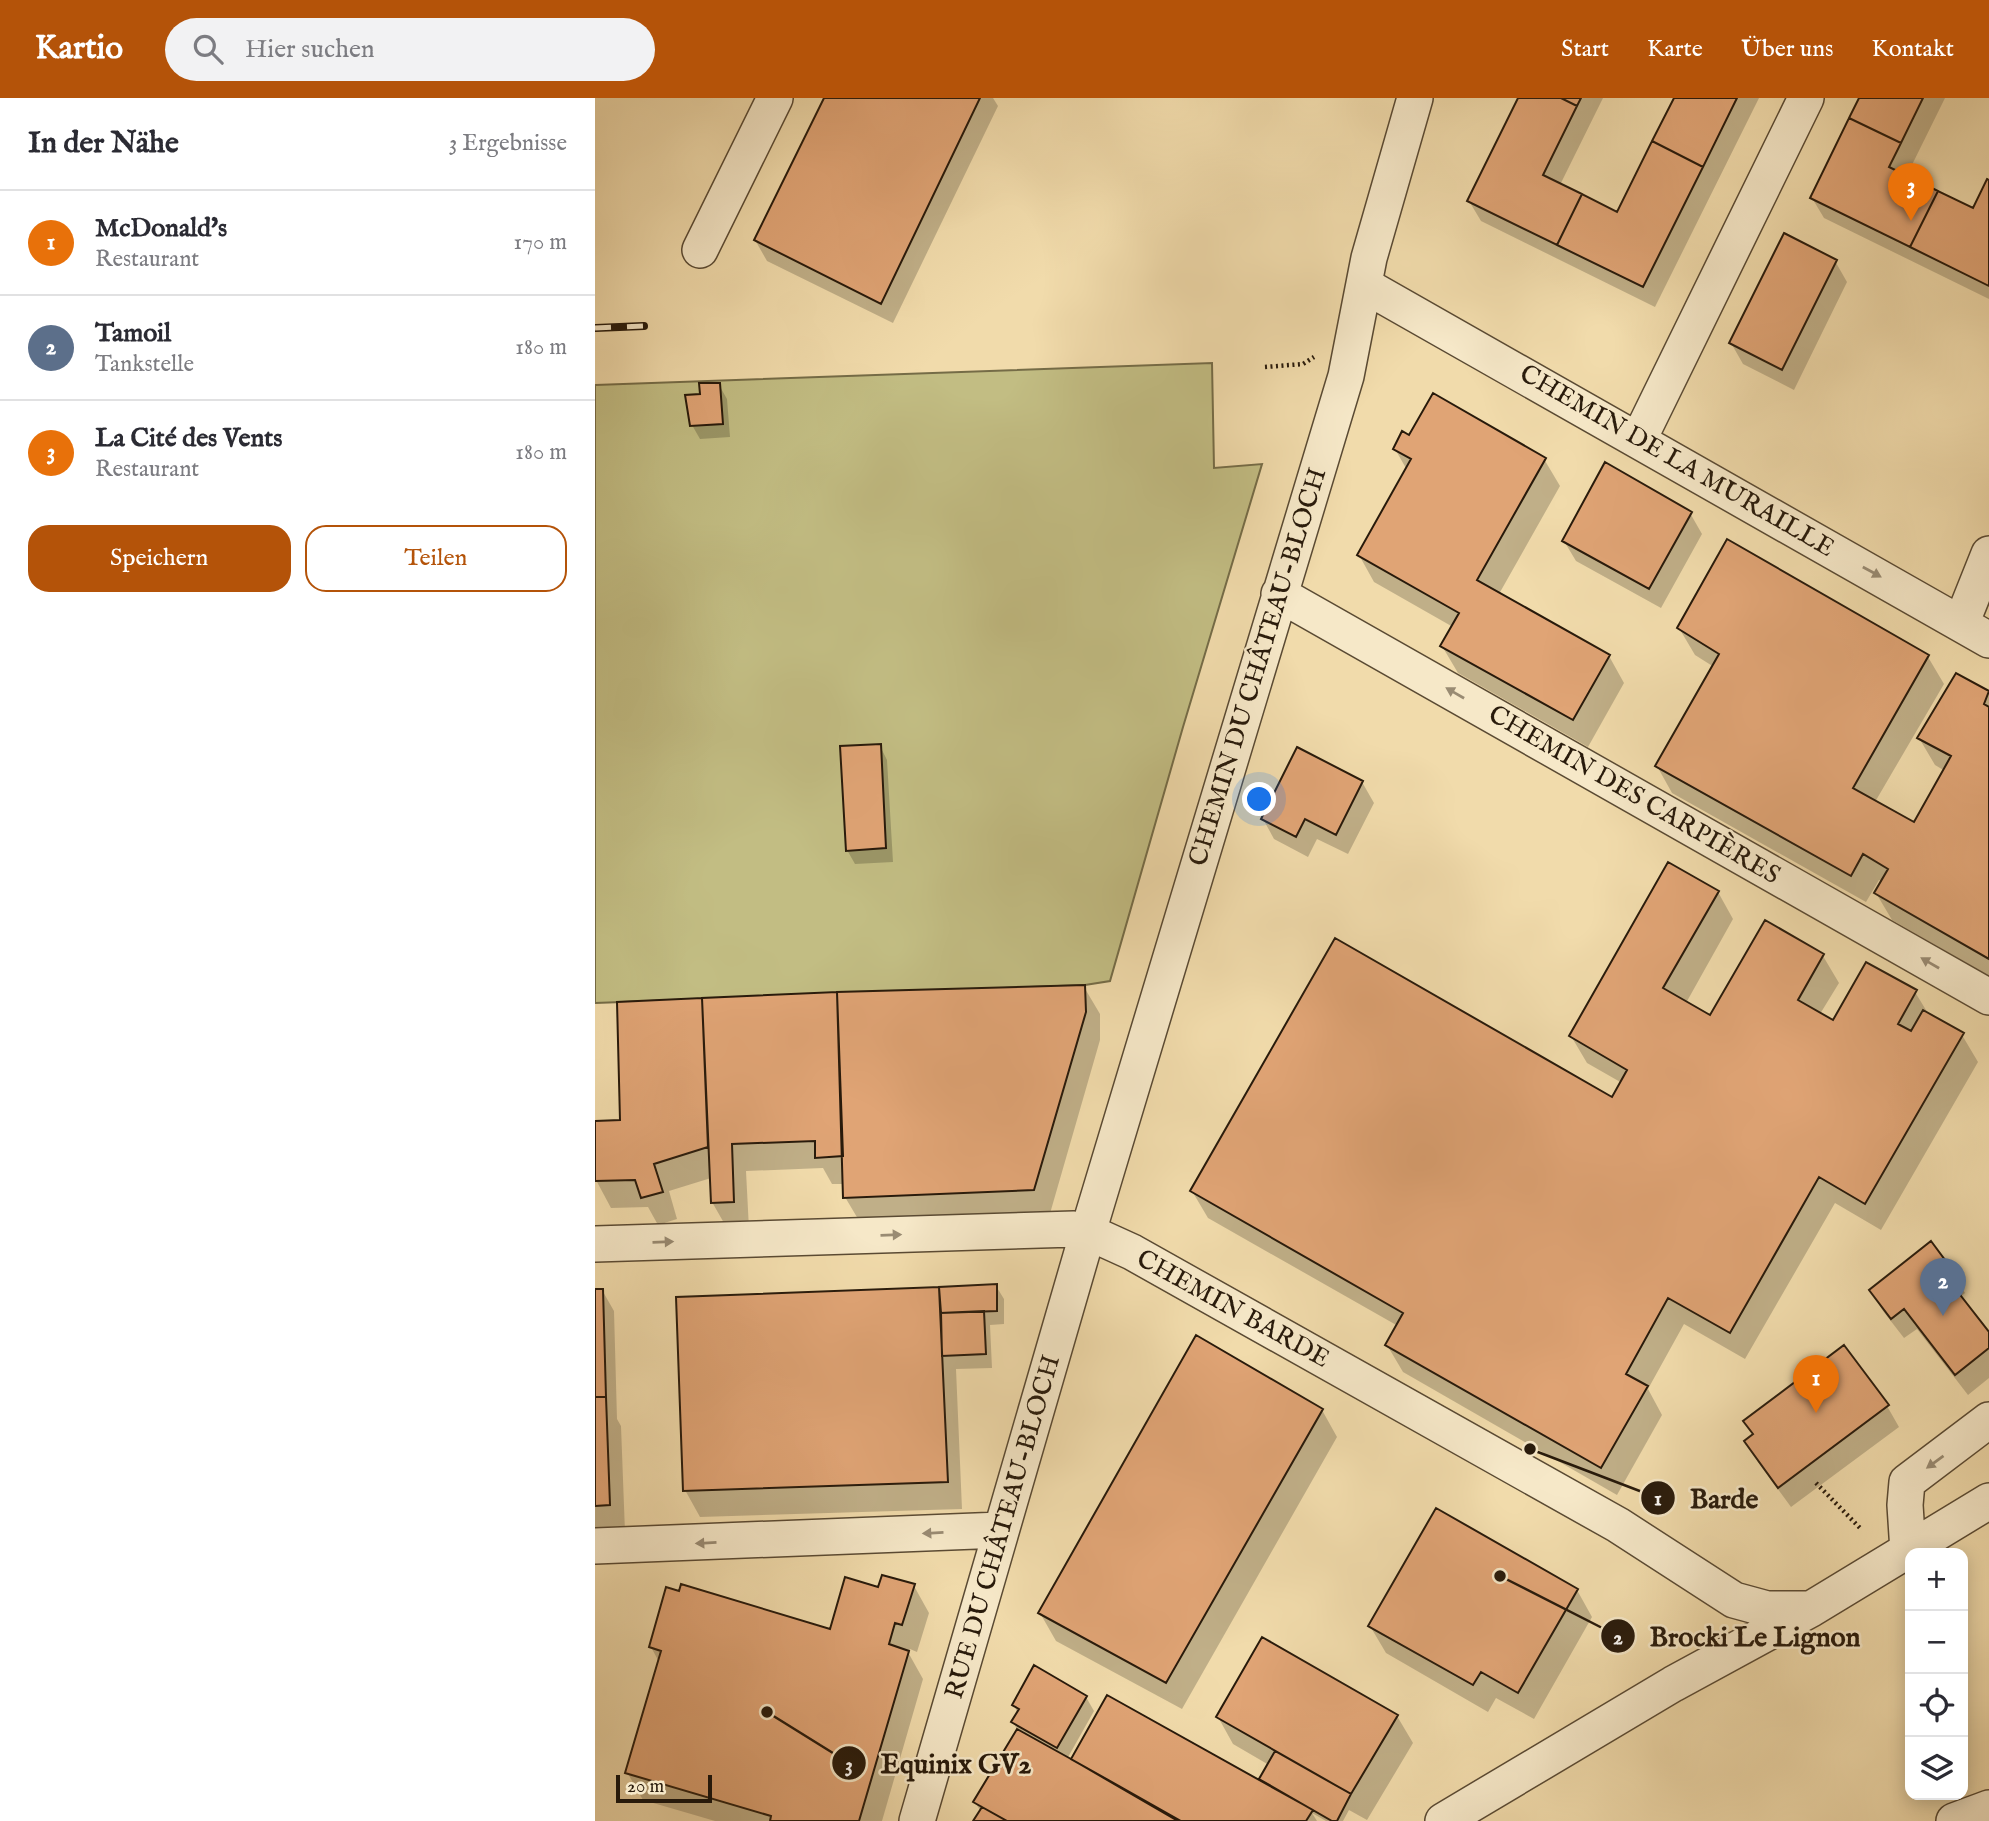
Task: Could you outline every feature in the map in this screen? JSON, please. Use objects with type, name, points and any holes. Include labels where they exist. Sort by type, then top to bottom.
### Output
[{"type":"street","points":[[701,250],[775,98]]},
{"type":"street","name":"CHEMIN DU CHÂTEAU-BLOCH","points":[[1088,1232],[1346,376],[1376,228],[1415,98]]},
{"type":"street","points":[[1639,439],[1806,98]]},
{"type":"street","name":"CHEMIN DE LA MURAILLE","points":[[1364,285],[1975,632]]},
{"type":"street","points":[[1975,632],[1989,555]]},
{"type":"street","name":"CHEMIN DES CARPIÈRES","points":[[1279,594],[1989,997]]},
{"type":"street","name":"CHEMIN BARDE","points":[[595,1244],[1074,1229],[1088,1232],[1143,1258],[1618,1525],[1734,1600],[1767,1609],[1811,1609]]},
{"type":"street","name":"RUE DU CHÂTEAU-BLOCH","points":[[917,1821],[1088,1232]]},
{"type":"street","points":[[1908,1548],[1905,1505],[1907,1482],[1989,1420]]},
{"type":"street","points":[[1913,1548],[1989,1501]]},
{"type":"street","points":[[595,1546],[1001,1530]]},
{"type":"street","points":[[1443,1821],[1673,1684],[1811,1609],[1905,1553]]},
{"type":"street","points":[[1954,1821],[1989,1808]]},
{"type":"path","points":[[1265,367],[1303,364],[1316,356]]},
{"type":"path","points":[[1817,1483],[1862,1530]]},
{"type":"shaded area","points":[[1212,363],[1214,468],[1262,464],[1110,981],[1085,985],[595,1003],[595,385]]},
{"type":"building","points":[[824,98],[980,98],[881,304],[754,240]]},
{"type":"building","points":[[1518,98],[1561,98],[1577,106],[1543,175],[1582,194],[1557,245],[1467,201]]},
{"type":"building","points":[[1561,98],[1581,98],[1577,106]]},
{"type":"building","points":[[1674,98],[1737,98],[1703,167],[1652,141]]},
{"type":"building","points":[[1859,98],[1923,98],[1901,143],[1849,118]]},
{"type":"building","points":[[1849,118],[1901,143],[1889,167],[1938,191],[1910,247],[1810,198]]},
{"type":"building","points":[[1652,141],[1703,167],[1643,287],[1557,245],[1582,194],[1617,212]]},
{"type":"building","points":[[1987,179],[1989,286],[1910,247],[1938,191],[1973,208]]},
{"type":"building","points":[[1784,233],[1837,260],[1782,370],[1729,343]]},
{"type":"building","points":[[699,383],[720,383],[723,424],[690,426],[685,395],[700,394]]},
{"type":"building","points":[[1433,393],[1546,458],[1477,580],[1610,655],[1573,720],[1440,646],[1459,613],[1357,555],[1411,459],[1393,449],[1402,431],[1409,435]]},
{"type":"building","points":[[1605,462],[1692,512],[1649,589],[1562,541]]},
{"type":"building","points":[[1727,539],[1929,655],[1853,788],[1914,822],[1951,756],[1917,738],[1956,673],[1989,691],[1984,704],[1989,707],[1989,959],[1874,893],[1888,869],[1863,854],[1851,876],[1655,766],[1719,654],[1677,628]]},
{"type":"building","points":[[881,744],[886,848],[846,851],[840,746]]},
{"type":"building","points":[[1297,747],[1363,781],[1336,835],[1305,819],[1296,837],[1261,819]]},
{"type":"building","points":[[1668,862],[1719,891],[1663,988],[1710,1015],[1765,920],[1824,954],[1798,1000],[1833,1020],[1866,962],[1917,990],[1898,1024],[1911,1031],[1923,1010],[1964,1033],[1865,1204],[1819,1177],[1730,1333],[1668,1298],[1626,1374],[1648,1386],[1601,1468],[1385,1345],[1403,1313],[1190,1191],[1335,938],[1612,1097],[1627,1070],[1569,1036]]},
{"type":"building","points":[[1085,985],[1086,1012],[1034,1190],[843,1198],[837,992]]},
{"type":"building","points":[[837,992],[843,1156],[815,1158],[815,1141],[732,1144],[734,1202],[711,1203],[702,998]]},
{"type":"building","points":[[702,998],[708,1147],[654,1164],[663,1192],[641,1198],[635,1180],[595,1181],[595,1121],[620,1120],[617,1002]]},
{"type":"building","points":[[1931,1241],[1954,1272],[1947,1278],[1989,1332],[1989,1348],[1955,1375],[1904,1309],[1891,1319],[1869,1290]]},
{"type":"building","points":[[997,1284],[997,1311],[941,1313],[939,1287]]},
{"type":"building","points":[[939,1287],[948,1482],[683,1491],[676,1297]]},
{"type":"building","points":[[595,1289],[603,1289],[606,1397],[595,1397]]},
{"type":"building","points":[[984,1311],[986,1354],[942,1356],[941,1313]]},
{"type":"building","points":[[1196,1335],[1323,1409],[1166,1683],[1038,1613]]},
{"type":"building","points":[[1844,1345],[1889,1405],[1778,1488],[1744,1441],[1753,1434],[1743,1421]]},
{"type":"building","points":[[595,1397],[606,1397],[610,1505],[595,1506]]},
{"type":"building","points":[[1436,1508],[1578,1589],[1518,1693],[1481,1672],[1473,1685],[1368,1626]]},
{"type":"building","points":[[882,1575],[915,1584],[902,1625],[895,1623],[889,1644],[909,1651],[859,1821],[770,1821],[771,1816],[625,1773],[661,1651],[649,1647],[666,1587],[679,1591],[681,1584],[830,1629],[845,1577],[878,1587]]},
{"type":"building","points":[[1262,1637],[1398,1715],[1351,1794],[1216,1717]]},
{"type":"building","points":[[1034,1665],[1087,1696],[1057,1748],[1011,1722],[1019,1709],[1012,1705]]},
{"type":"building","points":[[1107,1695],[1313,1810],[1306,1821],[1181,1821],[1071,1759]]},
{"type":"building","points":[[1017,1729],[1178,1821],[1007,1821],[973,1802]]},
{"type":"building","points":[[1275,1751],[1351,1794],[1337,1821],[1332,1821],[1259,1779]]},
{"type":"building","points":[[982,1807],[1007,1821],[973,1821]]},
{"type":"railway","points":[[595,328],[644,326]]},
{"type":"place","name":"La Cité des Vents","points":[[1911,221]]},
{"type":"place","name":"Tamoil","points":[[1943,1316]]},
{"type":"place","name":"McDonald's","points":[[1816,1413]]},
{"type":"place","name":"Barde","points":[[1530,1449]]},
{"type":"place","name":"Brocki Le Lignon","points":[[1500,1576]]},
{"type":"place","name":"Equinix GV2","points":[[767,1712]]}]
